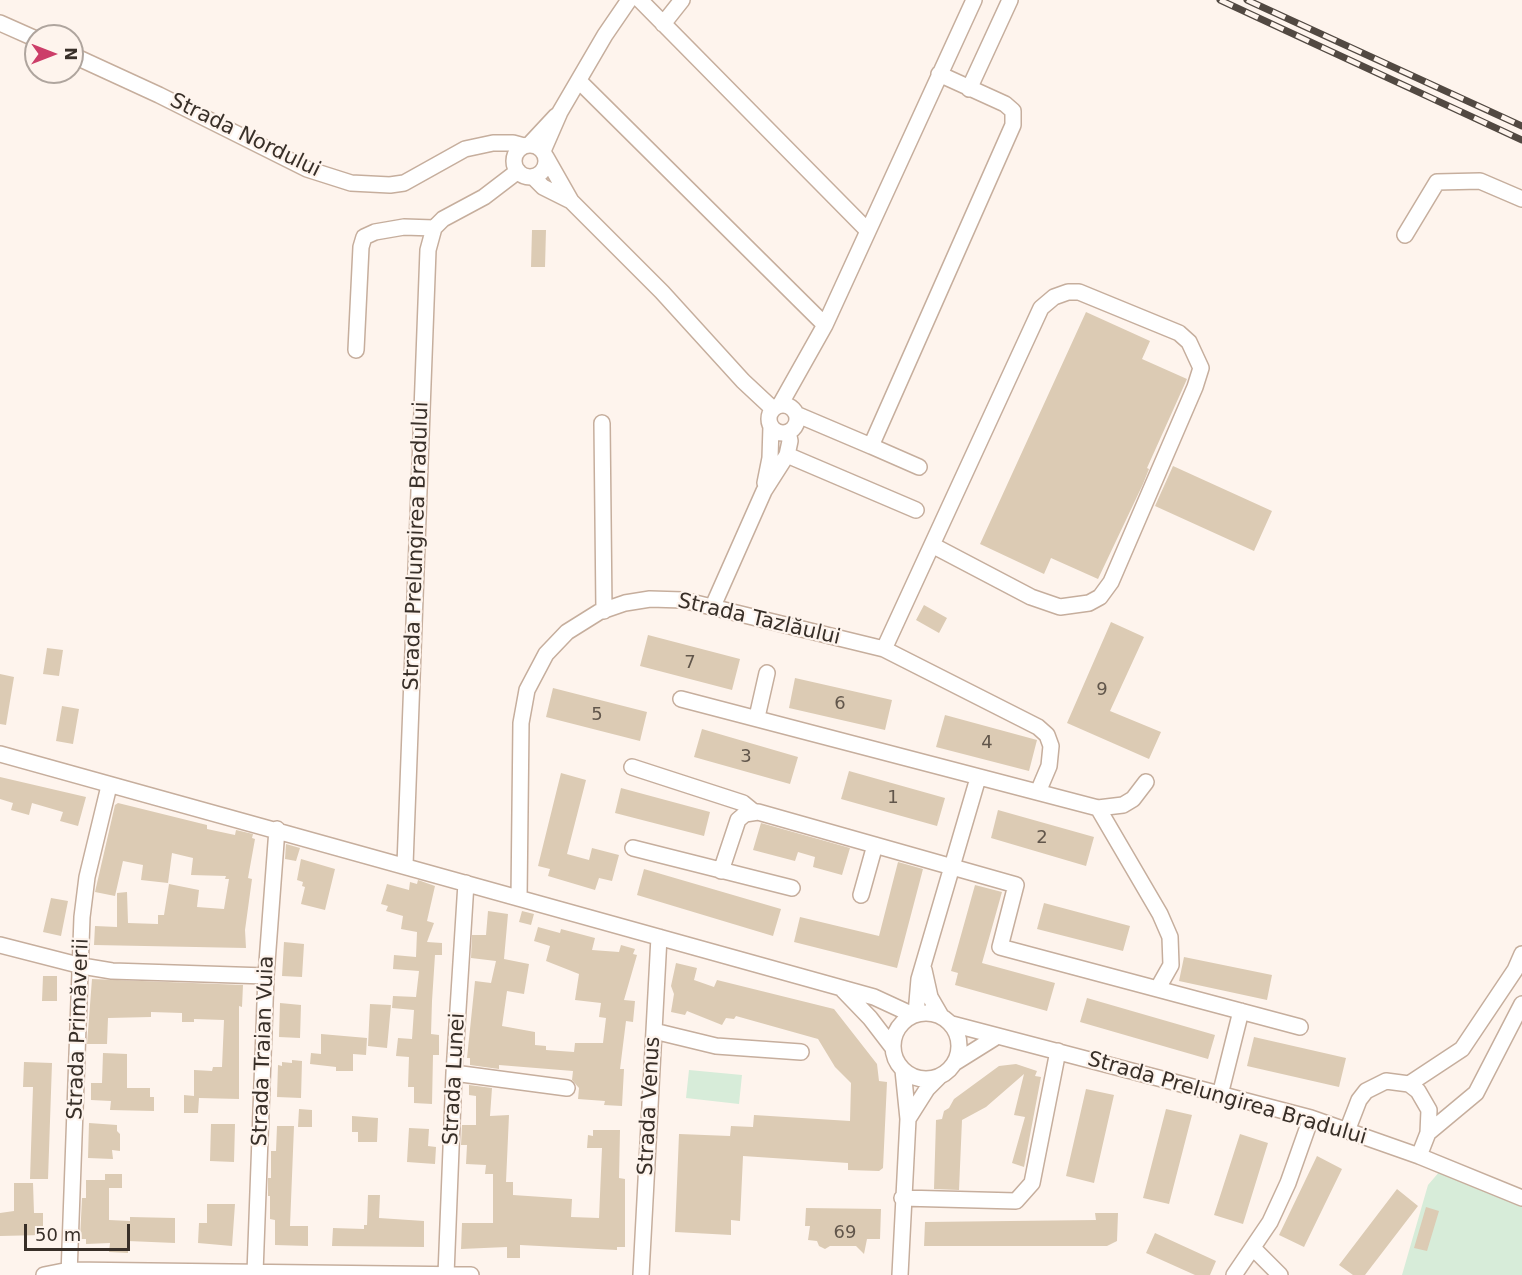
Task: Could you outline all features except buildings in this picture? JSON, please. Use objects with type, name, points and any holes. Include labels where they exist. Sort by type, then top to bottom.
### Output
[{"type":"street","points":[[356,350],[361,247],[364,237],[375,232],[404,227],[434,228],[443,219],[484,197],[529,155],[560,112],[604,35],[629,0]]},
{"type":"street","points":[[640,0],[867,230]]},
{"type":"street","points":[[663,24],[682,0]]},
{"type":"street","points":[[713,606],[764,491],[786,455],[790,441],[788,416],[800,371],[825,325],[974,0]]},
{"type":"street","points":[[969,89],[1010,0]]},
{"type":"street","points":[[0,23],[24,34]]},
{"type":"street","name":"Strada Nordului","points":[[84,61],[159,95],[307,169],[351,183],[390,185],[404,183],[465,149],[504,143],[529,155],[533,177],[543,186],[571,201]]},
{"type":"street","points":[[871,446],[1013,126],[1013,111],[1005,104],[939,74]]},
{"type":"street","points":[[579,81],[825,325]]},
{"type":"street","points":[[529,155],[544,170],[533,177]]},
{"type":"street","points":[[529,155],[571,201],[662,292],[743,381],[788,416],[871,446],[919,467]]},
{"type":"street","points":[[1405,235],[1437,182],[1480,181],[1522,199]]},
{"type":"street","name":"Strada Prelungirea Bradului","points":[[405,865],[428,250],[434,228]]},
{"type":"street","points":[[884,649],[1041,308],[1054,297],[1068,292],[1079,292],[1179,333],[1190,342],[1201,368],[1195,387],[1111,582],[1100,597],[1089,603],[1060,607],[1030,597],[932,545]]},
{"type":"street","points":[[764,491],[770,458],[771,426],[769,421],[788,416]]},
{"type":"street","points":[[602,423],[604,611]]},
{"type":"street","points":[[786,455],[916,510]]},
{"type":"street","name":"Strada Tazlăului","points":[[519,898],[521,723],[526,690],[546,654],[567,632],[604,611],[650,599],[683,600],[713,606],[884,649],[1038,727],[1047,735],[1051,746],[1049,766],[1038,792]]},
{"type":"street","points":[[757,717],[768,673]]},
{"type":"street","points":[[681,699],[757,717],[978,778],[1104,808],[1133,799],[1146,782]]},
{"type":"street","points":[[0,754],[109,786],[277,829],[874,997],[915,1015],[933,1013],[946,1020]]},
{"type":"street","points":[[632,767],[743,803],[754,812],[1016,885],[1000,946],[1300,1027]]},
{"type":"street","points":[[893,1048],[898,1029],[915,1015],[917,990],[978,778]]},
{"type":"street","name":"Strada Primăverii","points":[[69,1273],[82,917],[87,877],[109,786]]},
{"type":"street","points":[[1104,808],[1170,937],[1171,965],[1158,988]]},
{"type":"street","points":[[721,871],[738,820],[745,814],[754,812]]},
{"type":"street","name":"Strada Traian Vuia","points":[[255,1273],[266,976],[277,829]]},
{"type":"street","points":[[861,895],[875,844]]},
{"type":"street","points":[[633,848],[792,888]]},
{"type":"street","name":"Strada Lunei","points":[[446,1275],[454,1073],[466,883]]},
{"type":"street","name":"Strada Venus","points":[[641,1275],[659,937]]},
{"type":"street","points":[[0,945],[82,966],[112,971],[266,976]]},
{"type":"street","points":[[1408,1084],[1462,1049],[1515,970],[1522,954]]},
{"type":"street","points":[[924,967],[930,997],[960,1043],[956,1062]]},
{"type":"street","points":[[841,988],[870,1018],[893,1048],[903,1070],[908,1119],[902,1198],[900,1275]]},
{"type":"street","points":[[1428,1133],[1476,1093],[1522,1004]]},
{"type":"street","points":[[1220,1095],[1241,1011]]},
{"type":"street","name":"Strada Prelungirea Bradului","points":[[946,1020],[996,1037],[1058,1051],[1311,1118],[1419,1156],[1522,1198]]},
{"type":"street","points":[[654,1031],[716,1046],[801,1052]]},
{"type":"street","points":[[908,1119],[927,1089],[939,1077],[956,1062],[996,1037]]},
{"type":"street","points":[[902,1198],[1016,1201],[1032,1183],[1058,1051]]},
{"type":"street","points":[[903,1070],[920,1079],[939,1077]]},
{"type":"street","points":[[454,1073],[567,1088]]},
{"type":"street","points":[[1347,1131],[1359,1100],[1366,1091],[1386,1081],[1408,1084],[1418,1091],[1430,1110],[1428,1133],[1419,1156]]},
{"type":"street","points":[[1234,1275],[1270,1222],[1288,1183],[1311,1118]]},
{"type":"street","points":[[1253,1248],[1280,1275]]},
{"type":"street","points":[[44,1275],[69,1273],[471,1275]]},
{"type":"green space","points":[[689,1070],[742,1075],[739,1104],[686,1098]]},
{"type":"green space","points":[[1440,1171],[1522,1203],[1522,1275],[1402,1275],[1428,1185]]},
{"type":"railway","points":[[1220,0],[1522,140]]},
{"type":"railway","points":[[1247,0],[1522,126]]}]
